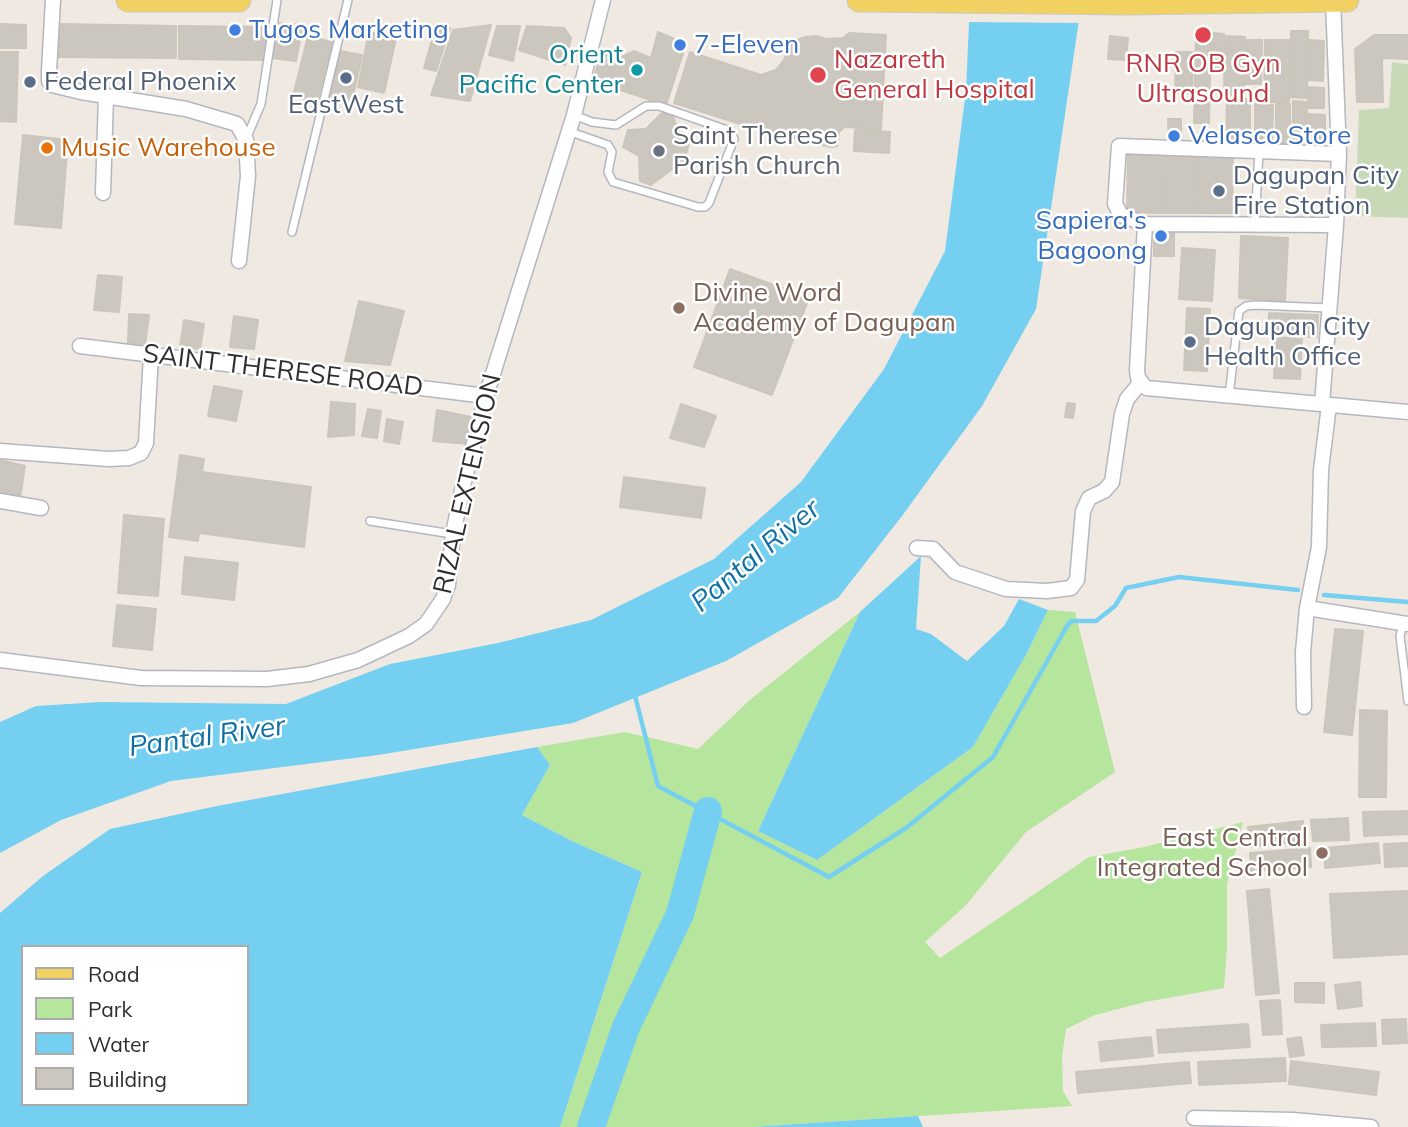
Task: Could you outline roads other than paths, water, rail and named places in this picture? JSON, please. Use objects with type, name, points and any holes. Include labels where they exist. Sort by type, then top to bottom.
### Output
[{"type":"main road","points":[[128,0],[239,0]]},
{"type":"main road","points":[[859,0],[1127,3],[1338,0]]},
{"type":"street","points":[[53,0],[49,81],[57,87],[186,109],[237,124],[246,140],[248,176],[239,261]]},
{"type":"street","name":"RIZAL EXTENSION","points":[[0,660],[141,678],[267,680],[309,674],[358,660],[409,636],[426,624],[443,599],[448,585],[453,534],[486,396],[573,115],[603,0]]},
{"type":"street","points":[[1304,707],[1303,652],[1307,608],[1319,547],[1329,308],[1336,225],[1339,154],[1338,0]]},
{"type":"street","points":[[103,193],[106,96]]},
{"type":"street","points":[[1336,225],[1145,224],[1121,215],[1115,204],[1119,146],[1339,154]]},
{"type":"street","points":[[1145,224],[1137,370],[1146,388],[1408,412]]},
{"type":"street","name":"SAINT THERESE ROAD","points":[[80,346],[486,396]]},
{"type":"street","points":[[0,451],[109,459],[129,458],[141,453],[146,443],[151,355]]},
{"type":"street","points":[[916,548],[933,549],[955,572],[1006,589],[1047,592],[1071,588],[1077,580],[1083,511],[1089,498],[1104,491],[1112,482],[1122,414],[1127,399],[1141,382]]},
{"type":"street","points":[[0,501],[41,508]]},
{"type":"street","points":[[1307,608],[1406,623]]},
{"type":"street","points":[[1194,1118],[1269,1119],[1313,1125],[1371,1127]]},
{"type":"lane","points":[[246,140],[261,104],[277,0]]},
{"type":"lane","points":[[292,232],[348,0]]},
{"type":"lane","points":[[568,131],[608,145],[611,152],[608,172],[613,181],[698,207],[709,203],[734,139],[730,131],[659,106],[646,106],[615,125],[592,122],[573,115]]},
{"type":"lane","points":[[1255,225],[1259,152]]},
{"type":"lane","points":[[1229,397],[1238,311],[1246,306],[1256,305],[1329,308]]},
{"type":"lane","points":[[370,521],[453,534]]},
{"type":"lane","points":[[1406,623],[1400,636],[1408,701]]},
{"type":"water","name":"Pantal River","points":[[970,0],[1082,0],[1036,309],[982,406],[838,598],[726,661],[573,723],[378,755],[171,781],[61,820],[0,853],[0,722],[36,706],[101,702],[286,704],[390,664],[498,643],[591,620],[714,559],[801,482],[884,369],[945,251],[966,91]]},
{"type":"water","points":[[921,556],[916,629],[931,634],[967,661],[1004,626],[1019,599],[1048,610],[1026,655],[973,747],[817,860],[758,831],[860,612]]},
{"type":"water","points":[[537,747],[550,765],[522,815],[642,872],[560,1127],[0,1127],[0,913],[43,876],[110,829],[217,806]]},
{"type":"water","points":[[918,1116],[923,1127],[752,1127]]},
{"type":"waterway","points":[[634,692],[658,786],[829,877],[906,828],[993,757],[1071,621],[1096,621],[1115,606],[1126,588],[1179,577],[1298,590]]},
{"type":"waterway","points":[[1324,595],[1408,602]]},
{"type":"waterway","points":[[591,1127],[626,1027],[680,914],[708,811]]},
{"type":"place","name":"Tugos Marketing","points":[[235,30]]},
{"type":"place","name":"RNR OB Gyn Ultrasound","points":[[1203,35]]},
{"type":"place","name":"7-Eleven","points":[[680,45]]},
{"type":"place","name":"Orient Pacific Center","points":[[637,70]]},
{"type":"place","name":"Nazareth General Hospital","points":[[818,75]]},
{"type":"place","name":"EastWest","points":[[346,78]]},
{"type":"place","name":"Federal Phoenix","points":[[30,82]]},
{"type":"place","name":"Velasco Store","points":[[1174,136]]},
{"type":"place","name":"Music Warehouse","points":[[47,148]]},
{"type":"place","name":"Saint Therese Parish Church","points":[[659,151]]},
{"type":"place","name":"Dagupan City Fire Station","points":[[1219,191]]},
{"type":"place","name":"Sapiera's Bagoong","points":[[1161,236]]},
{"type":"place","name":"Divine Word Academy of Dagupan","points":[[679,308]]},
{"type":"place","name":"Dagupan City Health Office","points":[[1190,342]]},
{"type":"place","name":"East Central Integrated School","points":[[1322,853]]}]
